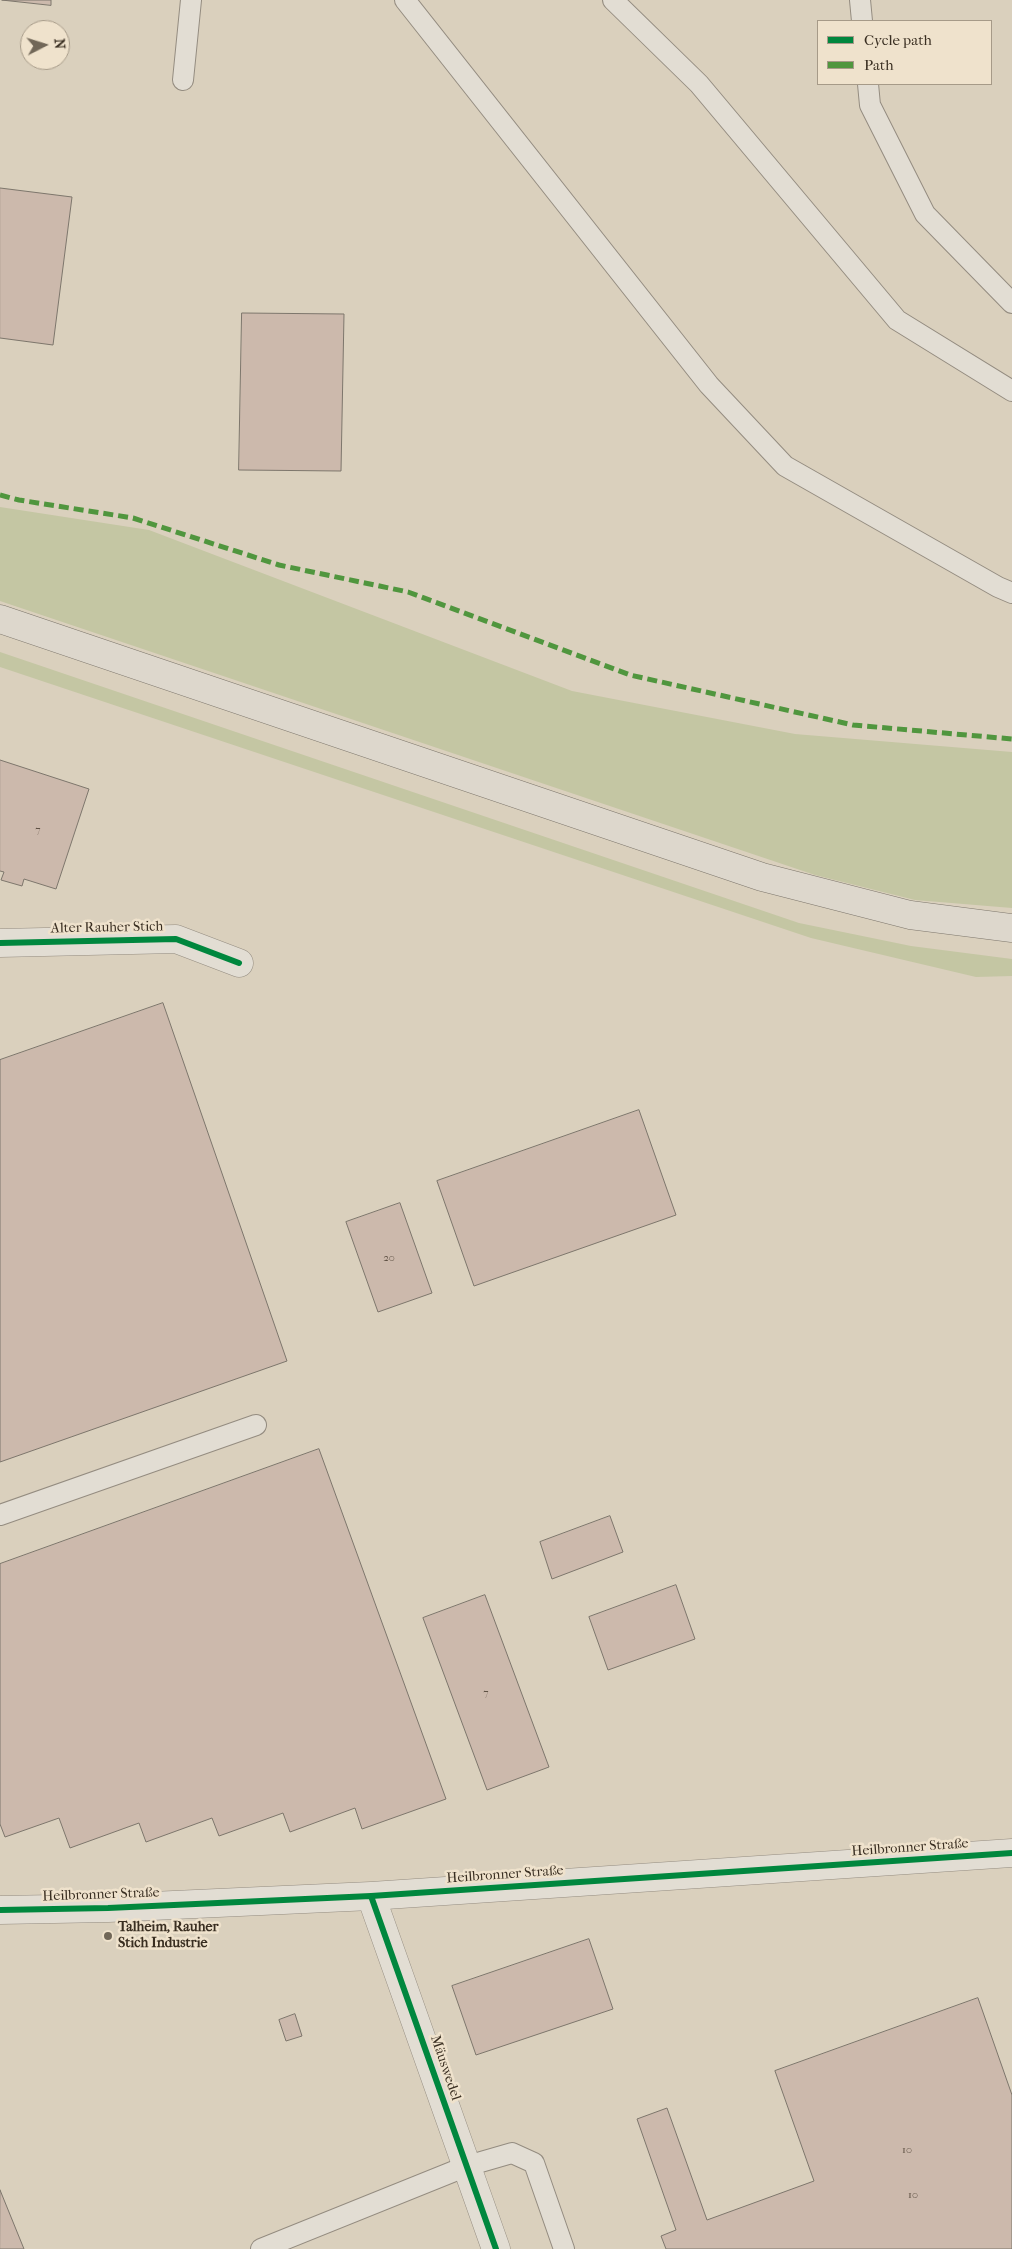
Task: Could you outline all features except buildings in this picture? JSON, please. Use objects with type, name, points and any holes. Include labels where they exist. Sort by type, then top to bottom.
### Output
[{"type":"main road","points":[[0,619],[762,877],[910,915],[1012,928]]},
{"type":"street","name":"Alter Rauher Stich","points":[[0,943],[176,939],[239,964]]},
{"type":"street","name":"Heilbronner Straße","points":[[0,1910],[108,1908],[371,1896],[1012,1853]]},
{"type":"street","name":"Mäuswedel","points":[[371,1896],[496,2249]]},
{"type":"lane","points":[[183,80],[191,0]]},
{"type":"lane","points":[[404,0],[709,385],[785,466],[998,588],[1012,593]]},
{"type":"lane","points":[[613,0],[699,84],[897,320],[1012,391]]},
{"type":"lane","points":[[860,0],[862,20]]},
{"type":"lane","points":[[868,85],[870,105],[925,214],[1012,303]]},
{"type":"lane","points":[[0,1515],[256,1425]]},
{"type":"lane","points":[[261,2249],[287,2244],[467,2166],[512,2153],[534,2163],[564,2249]]},
{"type":"green space","points":[[0,507],[149,530],[572,691],[795,734],[1012,752],[1012,908],[915,900],[815,875],[0,601]]},
{"type":"green space","points":[[0,652],[799,923],[911,946],[1012,959],[1012,976],[976,977],[811,938],[0,667]]},
{"type":"marked path","points":[[0,495],[19,500],[133,518],[279,565],[408,592],[630,675],[853,725],[1012,739]]},
{"type":"cycle path","points":[[0,943],[176,939],[239,963]]},
{"type":"cycle path","points":[[0,1910],[108,1908],[371,1896],[1012,1853]]},
{"type":"cycle path","points":[[371,1896],[496,2249]]},
{"type":"place","name":"Talheim, Rauher Stich Industrie","points":[[108,1936]]}]
